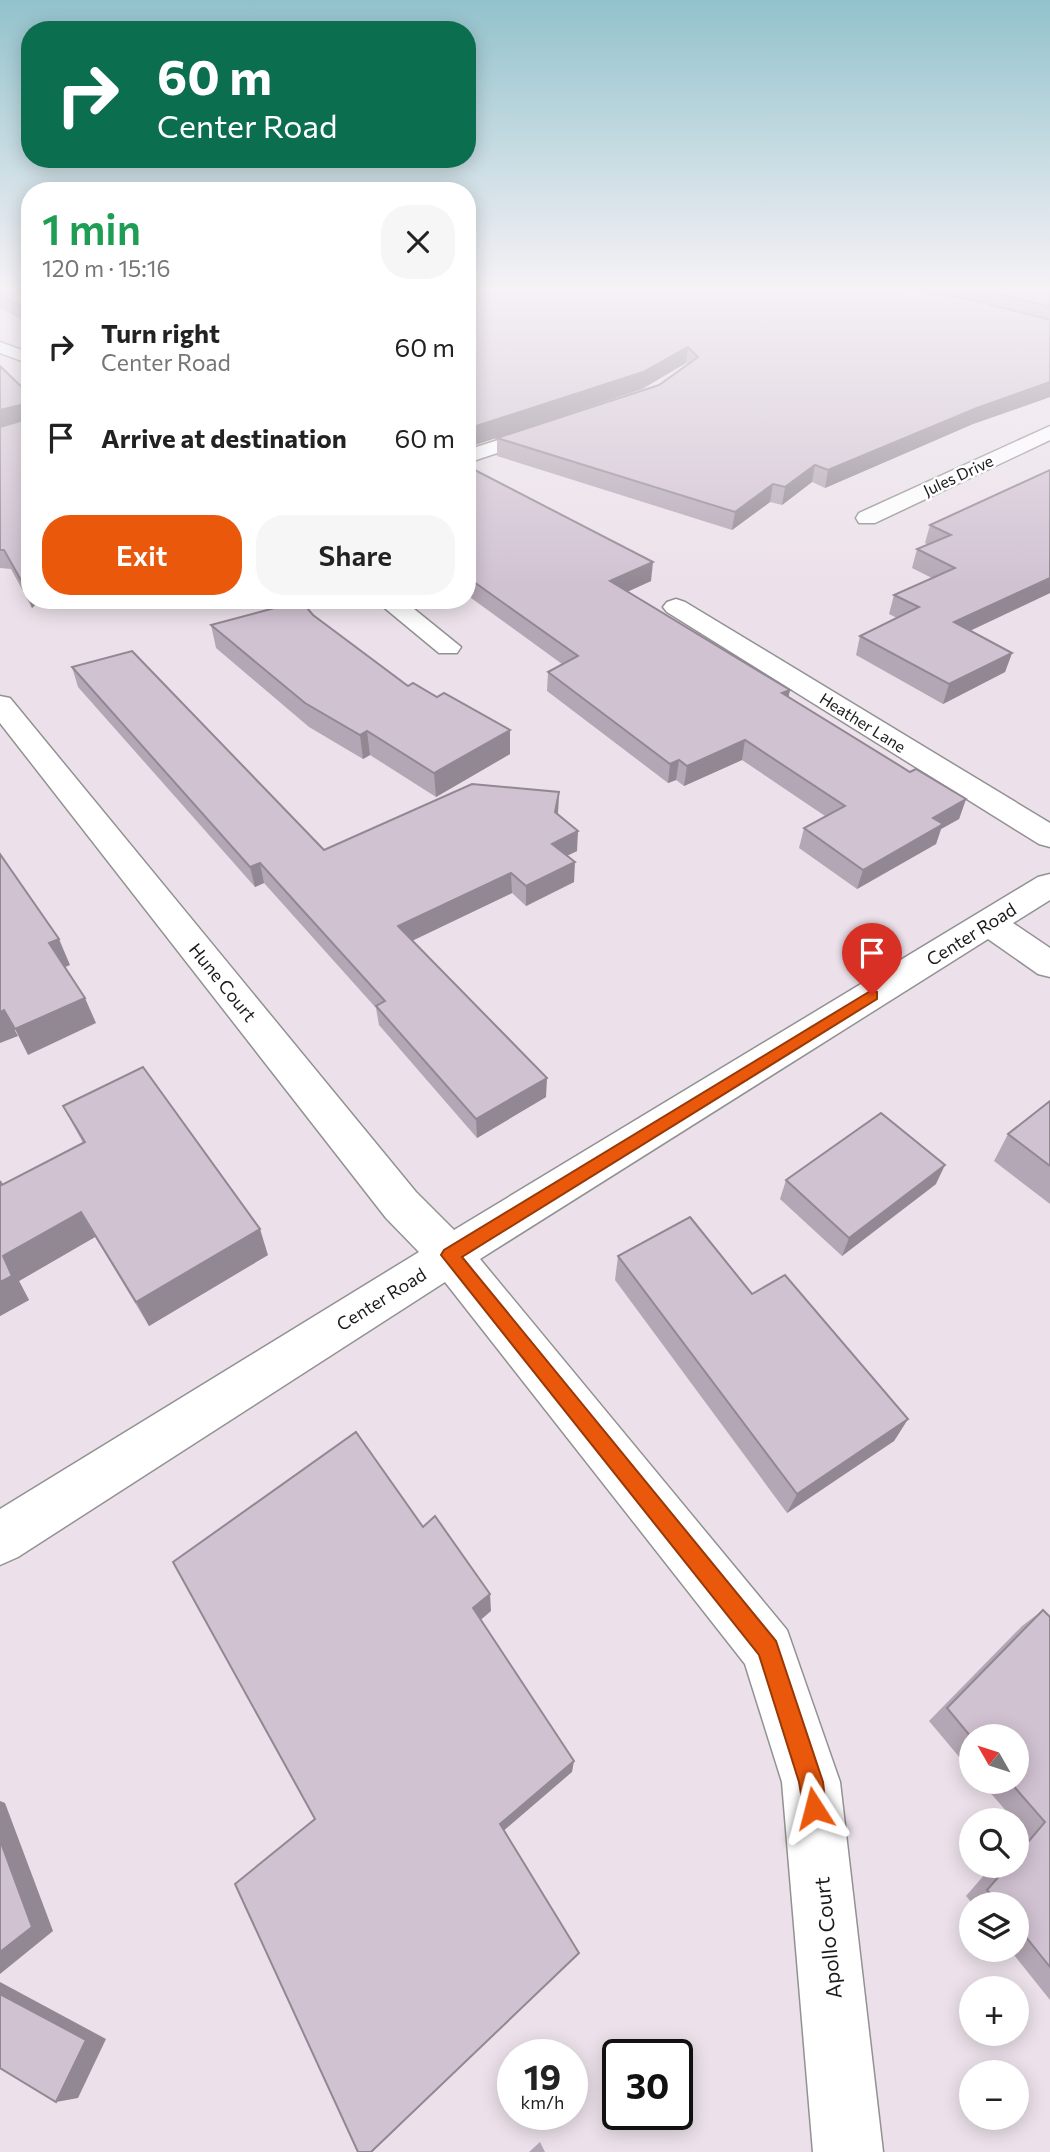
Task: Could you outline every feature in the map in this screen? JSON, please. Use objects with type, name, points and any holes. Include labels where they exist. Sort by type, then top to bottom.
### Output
[{"type":"street","points":[[476,454],[572,422]]},
{"type":"street","name":"Jules Drive","points":[[867,518],[1050,432]]},
{"type":"street","name":"Heather Lane","points":[[676,607],[1050,837]]},
{"type":"street","points":[[399,609],[448,647]]},
{"type":"street","name":"Hune Court","points":[[0,704],[401,1205],[450,1255]]},
{"type":"street","name":"Center Road","points":[[0,1539],[450,1255],[1050,885]]},
{"type":"street","points":[[989,923],[1050,965]]},
{"type":"street","name":"Apollo Court","points":[[450,1255],[768,1649],[811,1782],[848,2152]]},
{"type":"building","points":[[0,386],[21,386],[21,405],[0,410]]},
{"type":"building","points":[[476,386],[598,386],[476,426]]},
{"type":"building","points":[[655,386],[1038,386],[977,408],[828,470],[815,465],[785,487],[773,484],[735,512],[497,438]]},
{"type":"building","points":[[21,421],[21,580],[4,550],[0,550],[0,427]]},
{"type":"building","points":[[1050,470],[1050,578],[954,622],[1012,653],[949,684],[860,636],[919,607],[894,595],[955,568],[917,549],[951,535],[930,525]]},
{"type":"building","points":[[476,471],[653,562],[610,581],[790,690],[782,693],[910,772],[916,769],[966,799],[933,818],[943,824],[863,870],[804,828],[845,806],[745,740],[687,766],[679,760],[670,764],[548,672],[578,656],[476,583]]},
{"type":"building","points":[[271,609],[308,609],[408,686],[413,683],[437,697],[444,693],[510,730],[434,773],[367,731],[360,735],[305,703],[211,625]]},
{"type":"building","points":[[132,651],[324,850],[472,784],[559,792],[555,812],[578,831],[552,844],[575,862],[526,886],[511,873],[398,926],[547,1078],[476,1119],[376,1006],[385,1001],[260,863],[250,867],[72,667]]},
{"type":"building","points":[[0,854],[59,939],[49,943],[85,998],[15,1029],[4,1010],[0,1012]]},
{"type":"building","points":[[143,1067],[260,1229],[136,1302],[81,1212],[3,1256],[12,1276],[0,1282],[0,1181],[2,1185],[85,1142],[63,1106]]},
{"type":"building","points":[[1050,1101],[1050,1166],[1008,1134]]},
{"type":"building","points":[[881,1113],[945,1165],[849,1238],[786,1180]]},
{"type":"building","points":[[690,1217],[752,1294],[785,1275],[908,1419],[797,1494],[618,1256]]},
{"type":"building","points":[[356,1432],[423,1527],[435,1516],[490,1594],[473,1608],[574,1761],[500,1824],[579,1953],[371,2152],[358,2152],[235,1884],[315,1819],[173,1562]]},
{"type":"building","points":[[1043,1610],[1050,1617],[1050,1967],[1029,1941],[1029,1892],[987,1890],[998,1878],[1029,1878],[1029,1841],[1045,1822],[1020,1794],[1029,1794],[1029,1724],[960,1724],[947,1708]]},
{"type":"building","points":[[0,1840],[32,1927],[0,1952]]},
{"type":"building","points":[[0,1994],[86,2040],[56,2102],[0,2068]]},
{"type":"route","points":[[814,1808],[811,1782],[768,1649],[450,1255],[872,995]]}]
